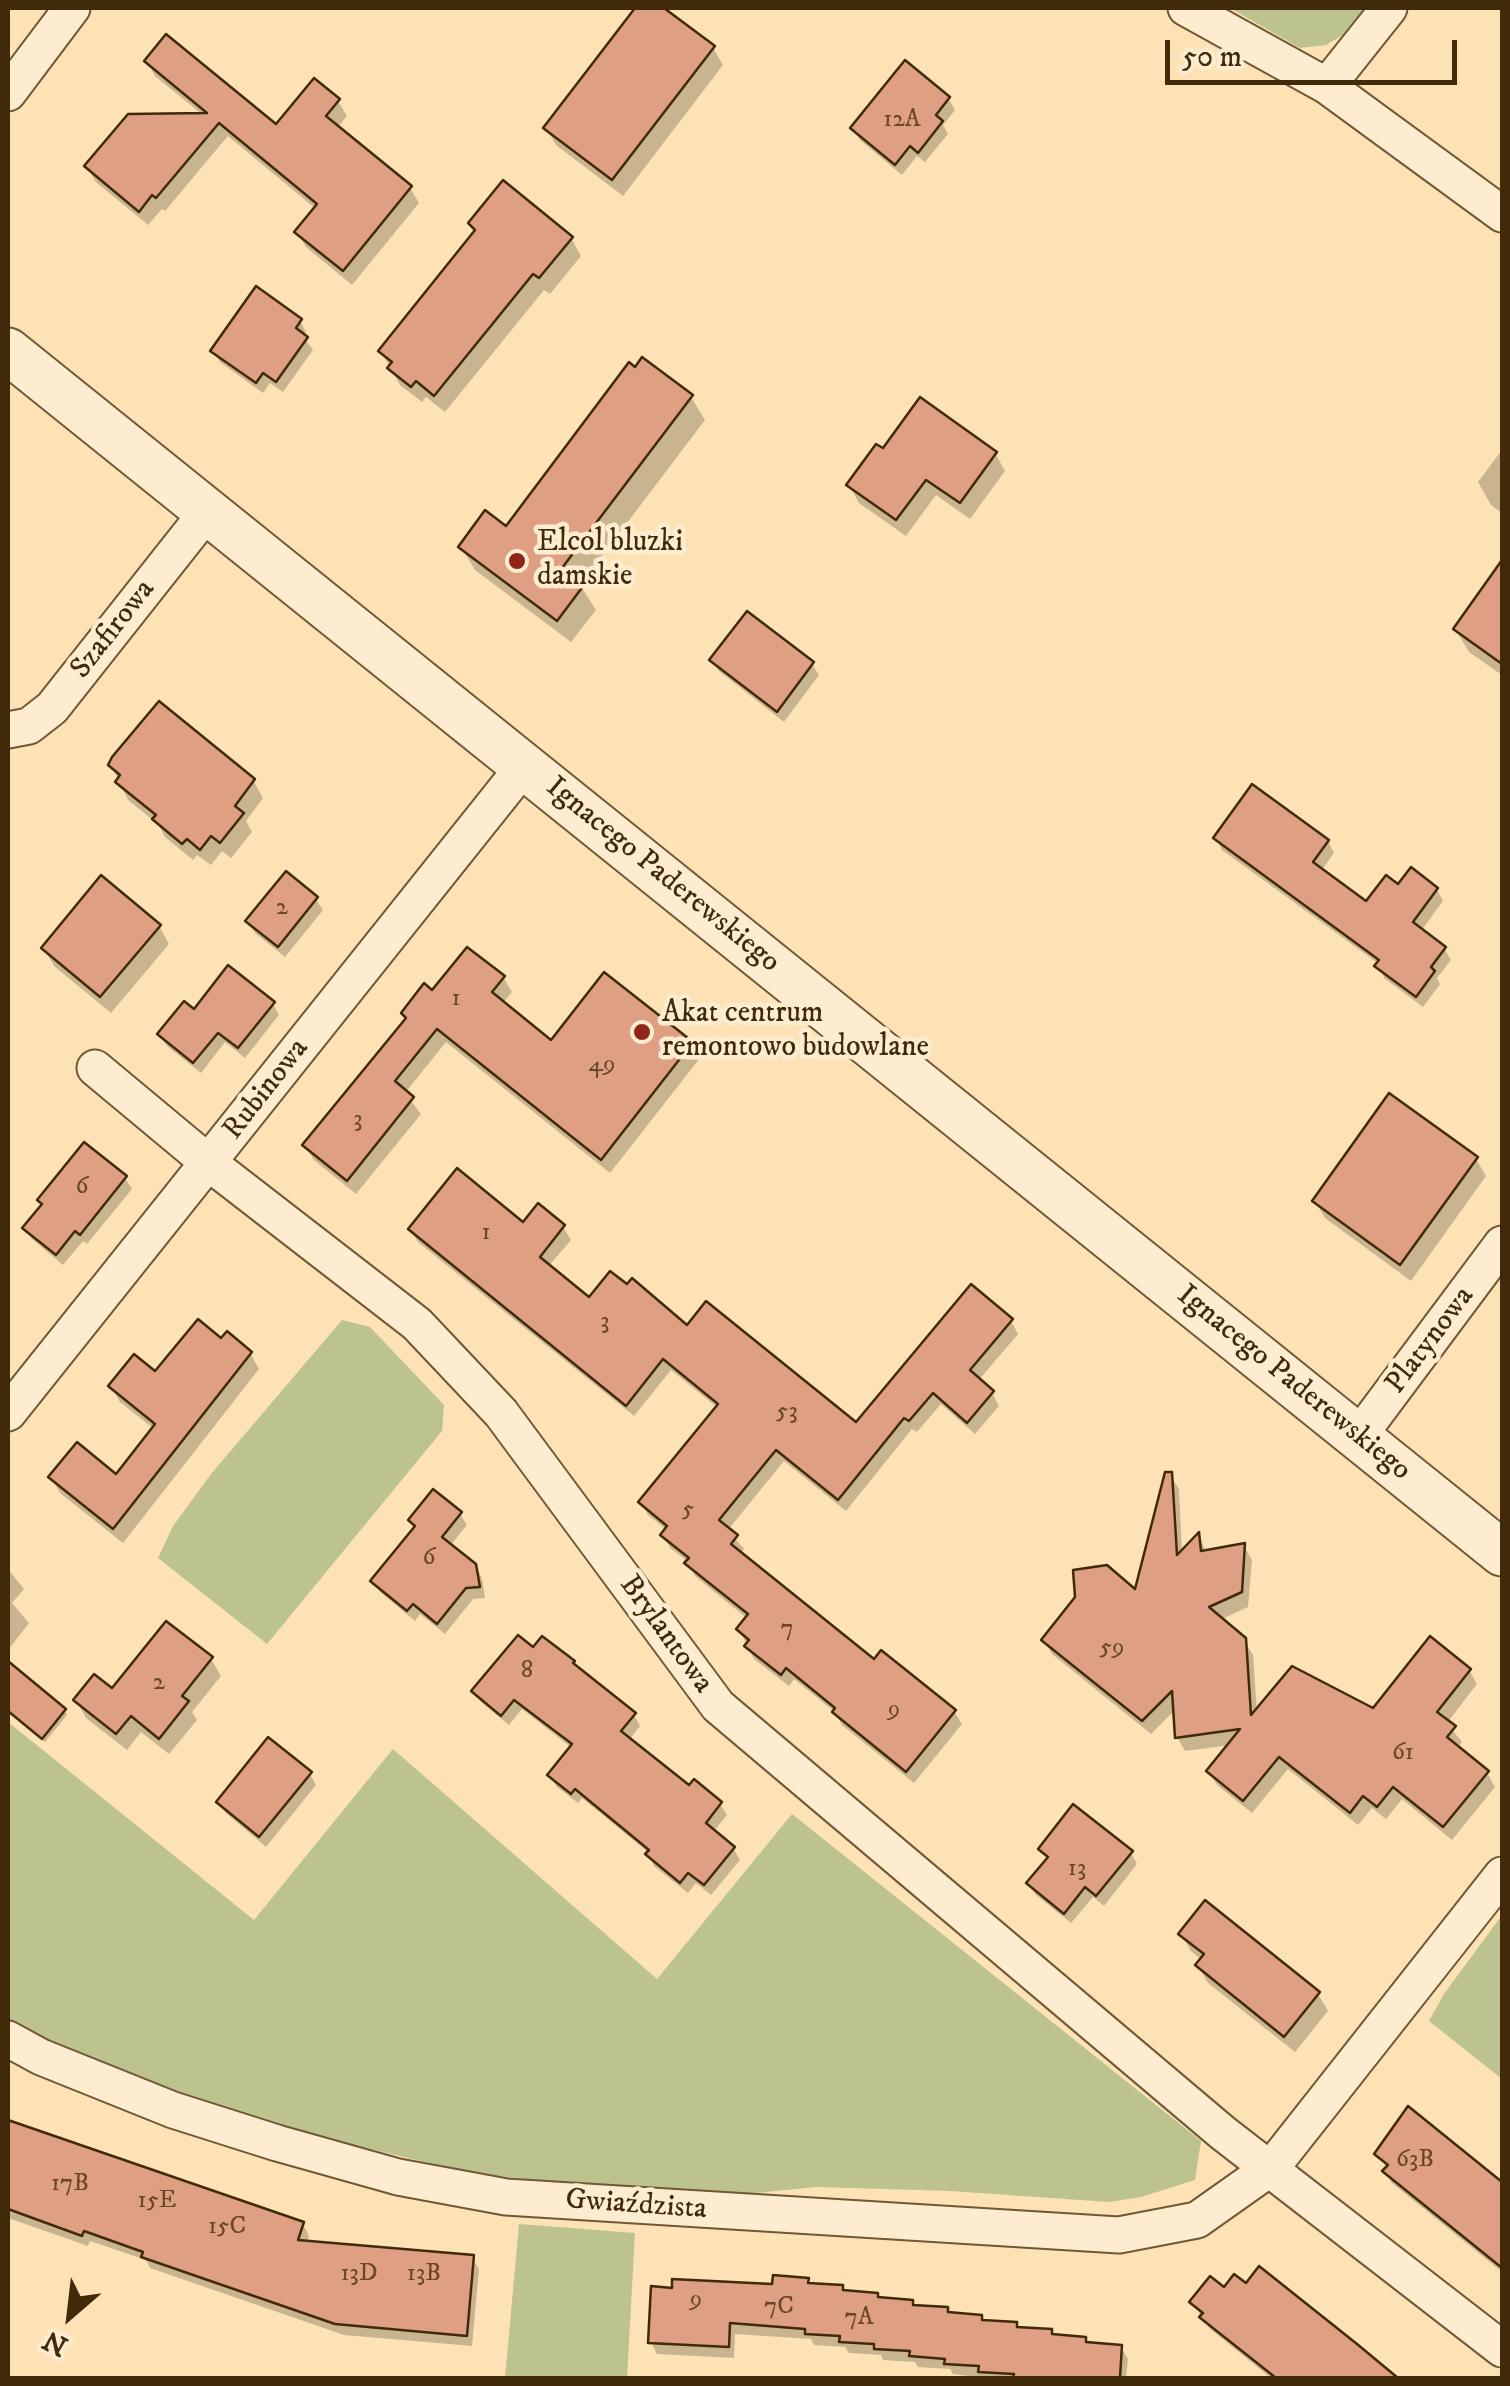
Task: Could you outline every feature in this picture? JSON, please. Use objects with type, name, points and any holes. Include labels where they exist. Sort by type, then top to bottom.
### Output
[{"type":"street","points":[[8,93],[72,8]]},
{"type":"street","points":[[1186,8],[1327,86],[1502,214]]},
{"type":"street","points":[[1327,86],[1389,8]]},
{"type":"street","name":"Ignacego Paderewskiego","points":[[8,351],[1502,1553]]},
{"type":"street","name":"Szafirowa","points":[[8,730],[29,726],[52,708],[206,512]]},
{"type":"street","name":"Rubinowa","points":[[8,1412],[524,764]]},
{"type":"street","name":"Brylantowa","points":[[95,1068],[209,1163],[417,1324],[501,1413],[718,1706],[1208,2120],[1272,2167]]},
{"type":"street","name":"Platynowa","points":[[1358,1438],[1502,1244]]},
{"type":"street","points":[[1502,1875],[1272,2167],[1502,2349]]},
{"type":"street","name":"Gwiaździsta","points":[[8,2039],[41,2057],[156,2104],[242,2132],[398,2177],[506,2197],[1119,2234],[1198,2220],[1272,2167]]},
{"type":"green space","points":[[1230,8],[1366,8],[1346,33],[1326,45],[1300,48]]},
{"type":"green space","points":[[342,1320],[370,1327],[444,1405],[442,1431],[267,1644],[158,1558],[173,1526],[211,1474]]},
{"type":"green space","points":[[8,1722],[254,1920],[393,1749],[657,1979],[792,1814],[1201,2141],[1195,2180],[1141,2197],[1109,2202],[817,2187],[715,2197],[475,2174],[262,2123],[88,2058],[8,2021]]},
{"type":"green space","points":[[1502,1915],[1502,2079],[1429,2021]]},
{"type":"green space","points":[[519,2224],[635,2233],[627,2378],[505,2378]]},
{"type":"building","points":[[635,8],[664,8],[715,46],[612,180],[543,128]]},
{"type":"building","points":[[166,34],[276,124],[314,78],[340,99],[326,116],[412,186],[343,271],[294,232],[317,204],[219,123],[156,198],[152,195],[139,212],[84,166],[128,114],[207,113],[144,61]]},
{"type":"building","points":[[905,60],[950,97],[936,115],[943,121],[918,153],[910,146],[895,165],[850,128]]},
{"type":"building","points":[[503,180],[573,237],[539,278],[533,274],[434,396],[416,381],[411,387],[387,368],[392,362],[378,351],[475,230],[468,223]]},
{"type":"building","points":[[256,286],[302,319],[296,328],[308,337],[276,382],[263,373],[256,383],[210,351]]},
{"type":"building","points":[[642,357],[693,395],[562,568],[584,585],[557,621],[458,547],[485,510],[506,526],[629,362],[635,367]]},
{"type":"building","points":[[920,397],[997,452],[960,503],[926,480],[896,520],[846,485],[876,444],[883,448]]},
{"type":"building","points":[[1502,560],[1502,664],[1453,629]]},
{"type":"building","points":[[747,611],[814,662],[777,712],[709,660]]},
{"type":"building","points":[[159,701],[255,779],[235,806],[244,813],[220,843],[211,836],[200,850],[187,839],[182,844],[152,819],[156,815],[115,782],[120,775],[108,765],[112,757]]},
{"type":"building","points":[[1252,784],[1329,840],[1313,862],[1366,901],[1386,875],[1398,884],[1411,867],[1438,888],[1413,922],[1446,947],[1416,997],[1374,966],[1379,960],[1213,838]]},
{"type":"building","points":[[286,871],[318,897],[278,947],[245,921]]},
{"type":"building","points":[[101,875],[161,925],[100,997],[41,948]]},
{"type":"building","points":[[467,947],[505,976],[492,992],[551,1040],[604,972],[693,1042],[601,1160],[437,1029],[395,1081],[414,1097],[347,1181],[302,1145],[406,1018],[401,1013],[424,983],[432,990]]},
{"type":"building","points":[[228,965],[275,1002],[238,1048],[218,1033],[193,1063],[157,1034],[184,1001],[194,1009]]},
{"type":"building","points":[[1389,1093],[1478,1157],[1400,1265],[1312,1201]]},
{"type":"building","points":[[84,1142],[127,1176],[80,1235],[75,1231],[56,1255],[22,1228],[42,1204],[37,1200]]},
{"type":"building","points":[[457,1168],[523,1222],[538,1203],[565,1225],[540,1257],[589,1297],[610,1271],[627,1284],[632,1278],[687,1325],[706,1301],[856,1422],[971,1284],[1013,1319],[970,1370],[994,1391],[967,1423],[933,1393],[909,1421],[904,1418],[838,1500],[776,1450],[719,1520],[738,1535],[731,1544],[874,1659],[881,1650],[956,1710],[906,1772],[832,1712],[835,1708],[786,1668],[781,1675],[744,1646],[749,1640],[736,1629],[748,1614],[684,1563],[689,1558],[660,1535],[667,1526],[638,1502],[718,1404],[663,1359],[626,1406],[408,1229]]},
{"type":"building","points":[[198,1319],[221,1338],[227,1331],[252,1352],[113,1529],[48,1477],[77,1442],[116,1474],[155,1424],[108,1386],[134,1354],[155,1371]]},
{"type":"building","points":[[1165,1472],[1172,1472],[1177,1555],[1199,1532],[1201,1551],[1245,1543],[1242,1592],[1209,1607],[1246,1638],[1251,1715],[1292,1666],[1373,1708],[1430,1636],[1471,1669],[1437,1712],[1456,1726],[1447,1737],[1489,1771],[1443,1827],[1393,1787],[1377,1807],[1363,1796],[1350,1813],[1279,1757],[1243,1801],[1206,1771],[1240,1729],[1175,1738],[1172,1691],[1142,1721],[1041,1640],[1075,1597],[1073,1570],[1107,1565],[1135,1589]]},
{"type":"building","points":[[433,1489],[462,1512],[442,1537],[476,1564],[480,1587],[466,1588],[437,1624],[413,1604],[407,1611],[370,1581],[415,1526],[408,1520]]},
{"type":"building","points":[[166,1621],[213,1657],[182,1696],[189,1701],[159,1739],[131,1716],[116,1734],[73,1700],[94,1674],[112,1688]]},
{"type":"building","points":[[518,1635],[533,1647],[542,1636],[575,1661],[636,1713],[621,1731],[689,1785],[694,1779],[722,1802],[706,1823],[735,1847],[704,1885],[688,1873],[680,1883],[645,1854],[649,1850],[575,1789],[571,1794],[547,1775],[572,1744],[514,1700],[501,1716],[471,1691]]},
{"type":"building","points":[[8,1661],[66,1709],[42,1739],[8,1711]]},
{"type":"building","points":[[268,1737],[312,1772],[259,1837],[216,1802]]},
{"type":"building","points":[[1073,1804],[1133,1851],[1096,1896],[1085,1887],[1064,1914],[1026,1883],[1048,1857],[1038,1849]]},
{"type":"building","points":[[1205,1900],[1320,1992],[1284,2037],[1195,1965],[1204,1954],[1178,1934]]},
{"type":"building","points":[[1408,2106],[1502,2182],[1502,2268],[1382,2171],[1388,2165],[1374,2154]]},
{"type":"building","points":[[8,2120],[304,2222],[298,2240],[474,2255],[467,2336],[335,2324],[141,2257],[143,2252],[84,2231],[82,2236],[8,2209]]},
{"type":"building","points":[[1259,2266],[1398,2378],[1276,2378],[1199,2317],[1203,2313],[1189,2302],[1210,2276],[1224,2287],[1234,2274],[1246,2283]]},
{"type":"building","points":[[773,2275],[809,2278],[808,2283],[843,2285],[843,2290],[913,2300],[913,2305],[948,2307],[948,2312],[982,2315],[982,2320],[1017,2322],[1017,2327],[1052,2329],[1052,2334],[1086,2337],[1086,2342],[1122,2345],[1120,2378],[1013,2378],[1014,2374],[978,2372],[979,2366],[909,2356],[910,2351],[839,2342],[840,2336],[805,2334],[805,2329],[730,2323],[729,2347],[648,2343],[651,2286],[672,2288],[672,2279],[772,2284]]},
{"type":"place","name":"Elcol bluzki damskie","points":[[517,561]]},
{"type":"place","name":"Akat centrum remontowo budowlane","points":[[642,1032]]}]
